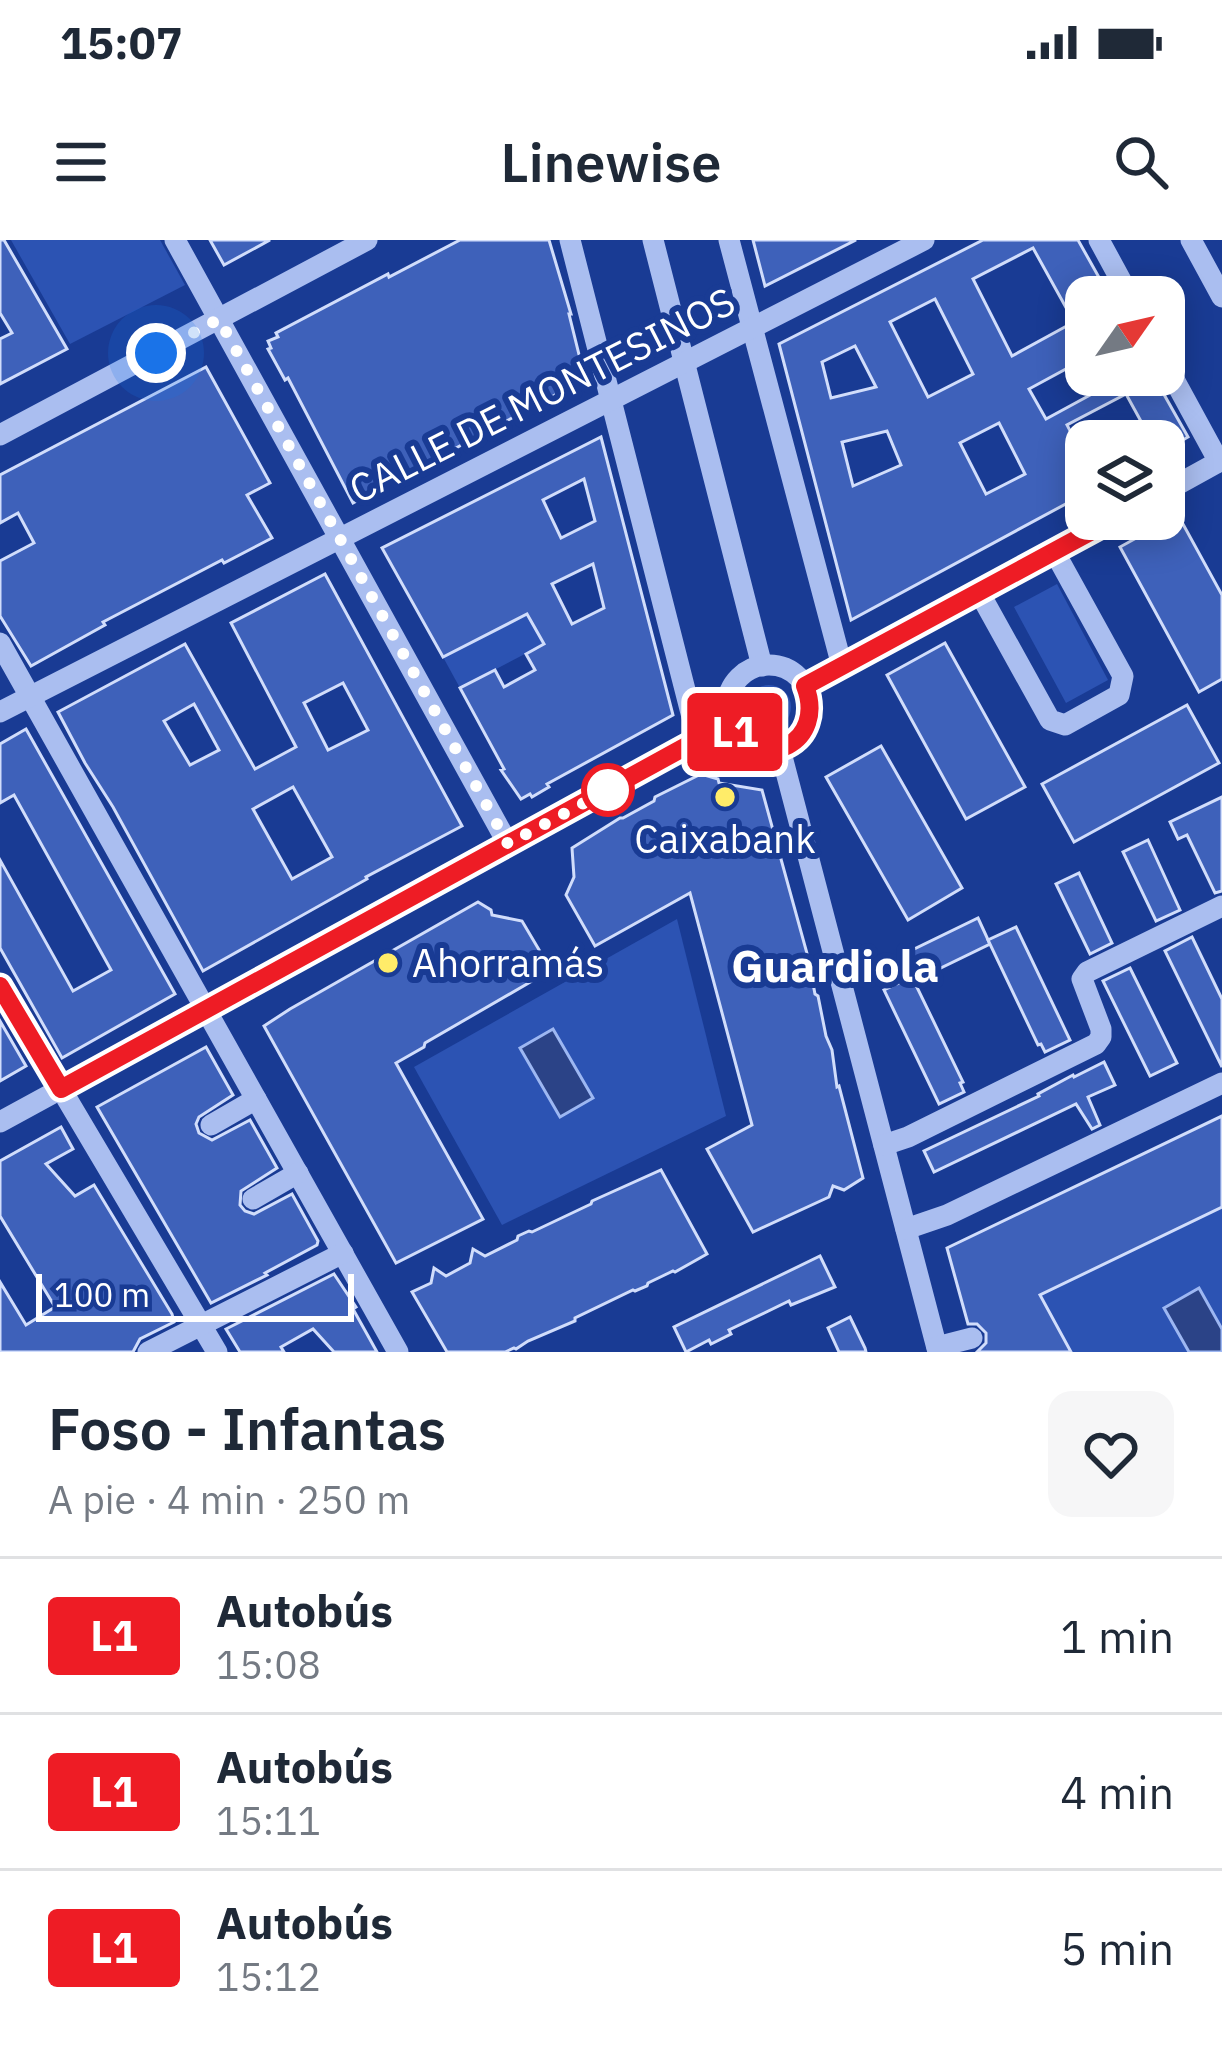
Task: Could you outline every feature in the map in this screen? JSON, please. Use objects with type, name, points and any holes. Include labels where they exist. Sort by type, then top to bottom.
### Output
[{"type":"street","points":[[175,240],[508,844]]},
{"type":"street","points":[[0,435],[219,319],[323,250],[367,240]]},
{"type":"street","points":[[571,240],[692,717],[703,737]]},
{"type":"street","points":[[653,240],[762,666]]},
{"type":"street","points":[[729,240],[842,666]]},
{"type":"street","name":"CALLE DE MONTESINOS","points":[[0,712],[924,240]]},
{"type":"street","points":[[1099,240],[1119,276]]},
{"type":"street","points":[[1191,240],[1222,297]]},
{"type":"street","points":[[1182,396],[1217,467],[1185,482]]},
{"type":"street","points":[[805,686],[1075,540]]},
{"type":"street","points":[[980,592],[1050,720],[1065,725],[1119,695],[1123,676],[1054,551]]},
{"type":"street","points":[[0,643],[398,1352]]},
{"type":"street","points":[[775,665],[805,686],[810,698],[808,724],[792,743],[756,748],[736,735],[726,709],[734,683],[751,669],[775,665]]},
{"type":"street","points":[[0,1122],[730,724]]},
{"type":"street","points":[[780,748],[938,1350],[971,1338]]},
{"type":"street","points":[[884,1145],[1096,1044],[1101,1028],[1082,979],[1087,972],[1222,906]]},
{"type":"street","points":[[0,986],[217,1352]]},
{"type":"street","points":[[907,1229],[947,1215],[1222,1083]]},
{"type":"street","points":[[211,1124],[256,1099]]},
{"type":"street","points":[[253,1198],[298,1173]]},
{"type":"street","points":[[148,1352],[343,1253]]},
{"type":"shaded area","points":[[11,240],[160,240],[185,285],[70,344]]},
{"type":"shaded area","points":[[1057,584],[1108,680],[1066,703],[1014,607]]},
{"type":"shaded area","points":[[527,614],[544,644],[460,688],[443,657]]},
{"type":"shaded area","points":[[769,685],[785,691],[791,707],[785,723],[769,729],[753,723],[747,707],[753,691]]},
{"type":"shaded area","points":[[677,919],[726,1116],[502,1225],[414,1067]]},
{"type":"shaded area","points":[[553,1029],[593,1098],[560,1117],[520,1048]]},
{"type":"shaded area","points":[[1222,1207],[1222,1352],[1071,1352],[1040,1295]]},
{"type":"shaded area","points":[[1199,1288],[1222,1329],[1222,1352],[1189,1352],[1164,1308]]},
{"type":"building","points":[[0,240],[67,349],[0,384],[0,339],[12,333],[0,313]]},
{"type":"building","points":[[210,240],[270,240],[224,265]]},
{"type":"building","points":[[460,240],[549,240],[585,379],[353,503],[268,349],[268,341]]},
{"type":"building","points":[[753,240],[856,240],[765,286]]},
{"type":"building","points":[[983,240],[1078,240],[1098,276],[1065,276],[1065,306],[1033,248],[973,279],[1012,356],[1065,327],[1065,369],[1029,389],[1046,419],[1088,396],[1122,396],[1077,420],[1065,420],[1065,504],[851,620],[779,344]],"holes":[[[935,299],[973,374],[928,397],[890,322]],[[855,346],[876,387],[831,398],[822,362]],[[999,423],[1025,474],[986,494],[960,443]],[[887,431],[901,465],[853,486],[842,442]]]},
{"type":"building","points":[[206,367],[270,483],[247,495],[272,538],[103,622],[105,625],[31,666],[0,616],[0,561],[34,543],[18,513],[0,523],[0,475]]},
{"type":"building","points":[[1127,396],[1165,396],[1178,420],[1140,420]]},
{"type":"building","points":[[601,437],[673,715],[521,799],[460,688],[495,670],[504,687],[535,670],[526,654],[544,644],[527,614],[443,657],[382,548]],"holes":[[[584,479],[595,521],[561,538],[543,500]],[[593,564],[604,608],[572,624],[552,584]]]},
{"type":"building","points":[[1185,528],[1222,595],[1222,679],[1199,692],[1120,547],[1133,540],[1185,540]]},
{"type":"building","points":[[325,574],[462,826],[203,971],[58,712],[185,644],[255,769],[296,747],[231,623]],"holes":[[[343,683],[368,730],[328,750],[304,703]],[[194,704],[219,750],[190,765],[164,721]],[[293,787],[332,857],[292,879],[253,809]]]},
{"type":"building","points":[[945,643],[1025,787],[966,819],[887,675]]},
{"type":"building","points":[[1187,705],[1219,763],[1074,842],[1042,784]]},
{"type":"building","points":[[26,729],[175,994],[62,1058],[0,948],[0,860],[73,991],[111,970],[14,795],[0,803],[0,744]]},
{"type":"building","points":[[881,746],[962,888],[908,920],[826,777]]},
{"type":"building","points":[[701,774],[719,783],[762,790],[863,1178],[844,1190],[833,1186],[829,1197],[753,1232],[707,1149],[752,1125],[690,893],[595,946],[566,895],[574,877],[572,848]]},
{"type":"building","points":[[1222,797],[1222,891],[1215,893],[1187,835],[1178,839],[1170,822]]},
{"type":"building","points":[[1148,840],[1180,910],[1156,921],[1123,852]]},
{"type":"building","points":[[1079,873],[1112,943],[1090,954],[1056,884]]},
{"type":"building","points":[[478,902],[492,915],[522,921],[551,970],[396,1063],[483,1219],[396,1263],[264,1026]]},
{"type":"building","points":[[978,918],[990,944],[914,981],[902,955]]},
{"type":"building","points":[[1016,927],[1070,1040],[1045,1052],[988,940]]},
{"type":"building","points":[[1192,937],[1222,999],[1222,1067],[1165,951]]},
{"type":"building","points":[[1130,968],[1177,1063],[1150,1076],[1103,981]]},
{"type":"building","points":[[912,977],[963,1082],[964,1092],[939,1104],[884,990]]},
{"type":"building","points":[[0,1021],[26,1066],[0,1081]]},
{"type":"building","points":[[206,1047],[233,1095],[199,1117],[199,1133],[212,1140],[250,1120],[277,1168],[241,1191],[240,1205],[254,1214],[292,1194],[318,1241],[267,1275],[211,1303],[97,1107]]},
{"type":"building","points":[[1104,1062],[1115,1085],[1088,1097],[1100,1125],[1092,1129],[1076,1104],[934,1172],[924,1151]]},
{"type":"building","points":[[1222,1116],[1222,1207],[1040,1295],[1071,1352],[977,1352],[986,1343],[986,1333],[977,1324],[968,1324],[947,1248]]},
{"type":"building","points":[[61,1127],[73,1149],[46,1164],[75,1196],[94,1185],[172,1314],[174,1322],[140,1339],[133,1352],[0,1352],[0,1282],[26,1325],[55,1307],[0,1216],[0,1161]]},
{"type":"building","points":[[661,1170],[707,1254],[516,1349],[447,1352],[412,1292],[431,1283],[434,1268],[446,1276],[470,1263],[473,1249],[485,1256]]},
{"type":"building","points":[[820,1256],[835,1287],[791,1305],[789,1301],[711,1344],[709,1340],[686,1352],[674,1327]]},
{"type":"building","points":[[334,1274],[377,1352],[334,1352],[313,1329],[281,1347],[284,1352],[240,1352],[226,1329]]},
{"type":"building","points":[[850,1317],[866,1352],[839,1352],[828,1328]]},
{"type":"bus line","name":"L1","points":[[0,986],[61,1089],[730,724],[736,735],[756,748],[768,750],[792,743],[808,724],[811,711],[805,686],[1075,540]]},
{"type":"place","name":"Caixabank","points":[[725,797]]},
{"type":"place","name":"Ahorramás","points":[[388,963]]},
{"type":"district","name":"Guardiola","points":[[835,966]]},
{"type":"route","points":[[156,353],[219,319],[508,844],[608,790]]}]
